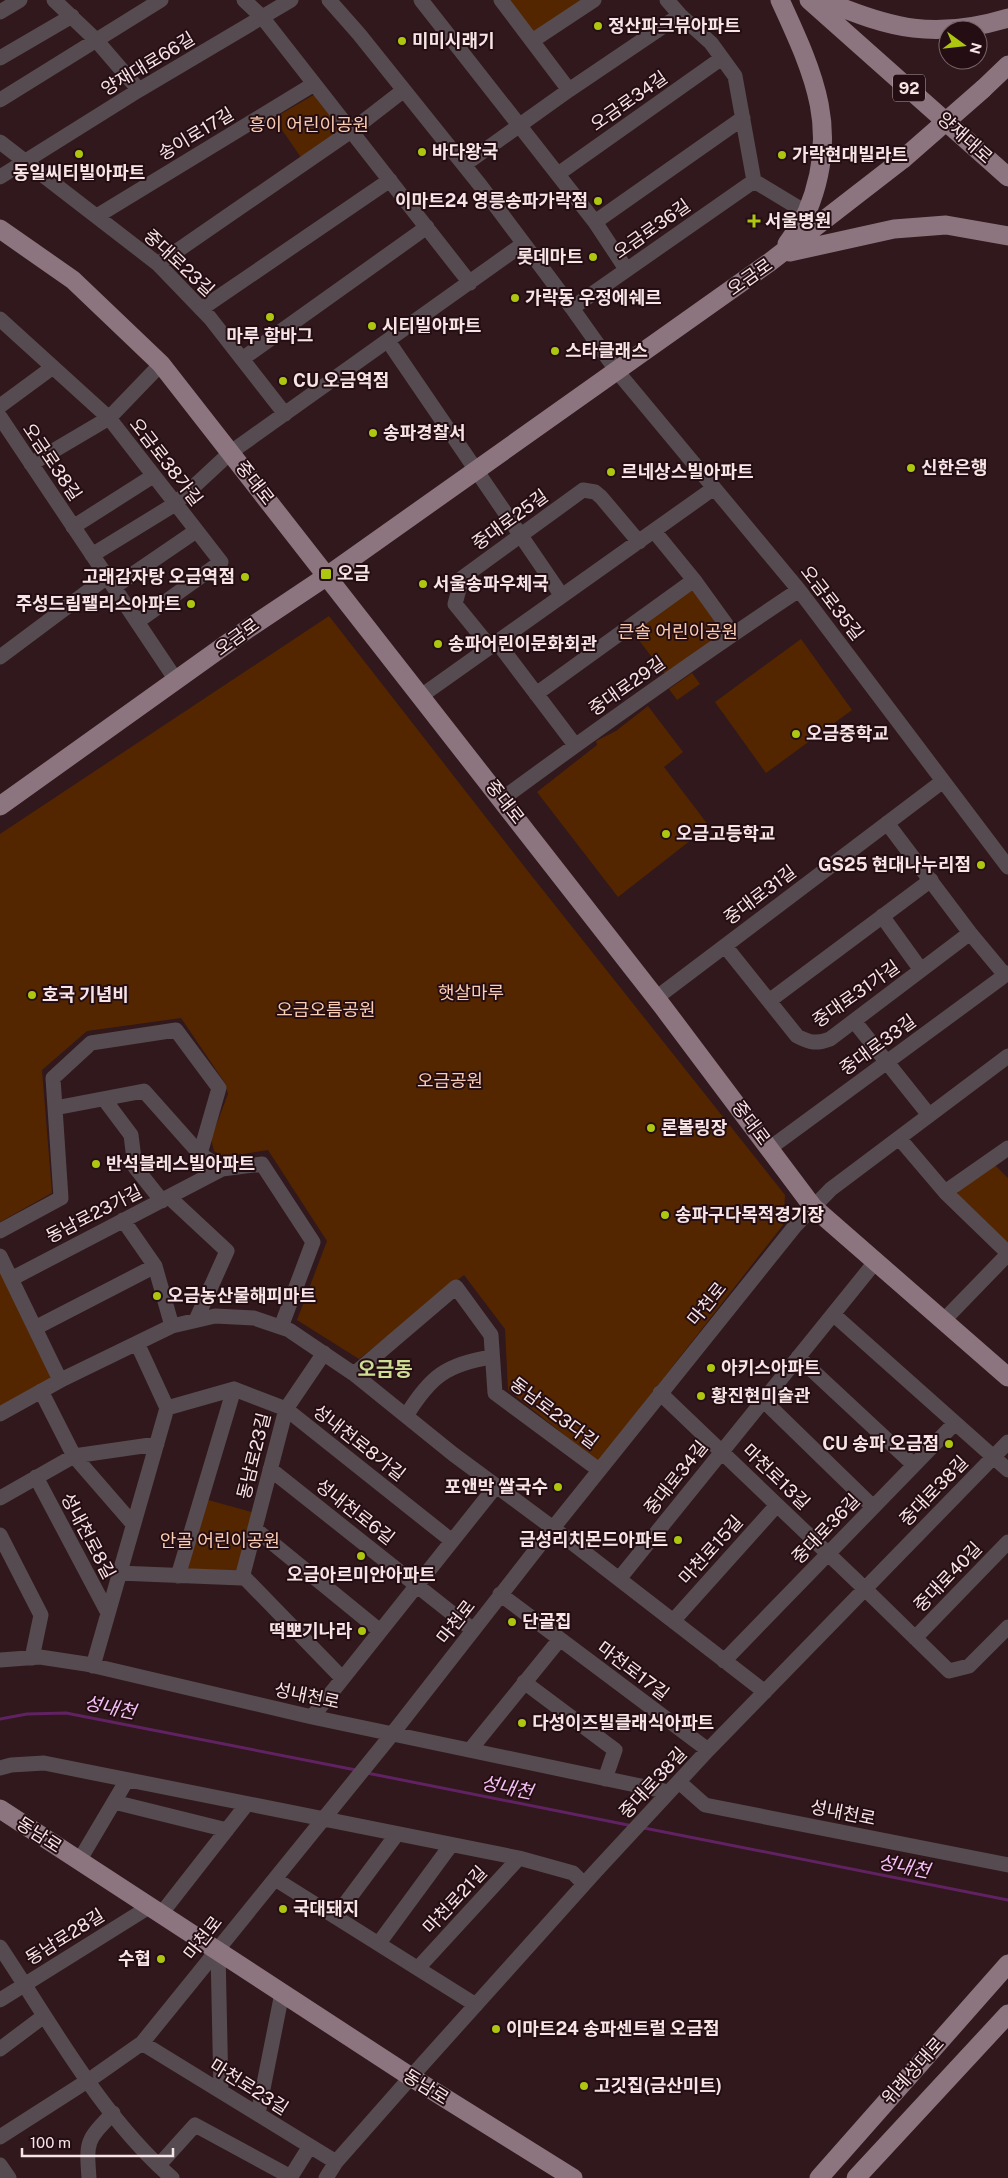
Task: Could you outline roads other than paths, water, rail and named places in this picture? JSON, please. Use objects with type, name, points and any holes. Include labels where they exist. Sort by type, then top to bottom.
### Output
[{"type":"main road","points":[[780,0],[806,57],[819,104],[824,139],[819,178],[807,213],[782,254]]},
{"type":"main road","name":"양재대로","points":[[809,0],[1008,177]]},
{"type":"main road","points":[[823,0],[894,26],[936,31],[978,28],[1008,18]]},
{"type":"main road","name":"오금로","points":[[0,806],[249,628],[327,576],[782,254],[903,160],[983,89],[1008,64]]},
{"type":"main road","points":[[782,254],[840,239],[894,229],[946,225],[1008,236]]},
{"type":"main road","name":"중대로","points":[[0,230],[73,280],[161,364],[656,998],[813,1207],[1008,1377]]},
{"type":"main road","name":"동남로","points":[[0,1809],[411,2078],[572,2178]]},
{"type":"main road","name":"위례성대로","points":[[819,2178],[1008,1964]]},
{"type":"main road","name":"위례성대로","points":[[856,2178],[1008,2014]]},
{"type":"street","points":[[0,12],[20,0]]},
{"type":"street","points":[[55,0],[96,40],[139,90]]},
{"type":"street","points":[[0,100],[161,0]]},
{"type":"street","points":[[244,0],[262,17],[470,283]]},
{"type":"street","name":"양재대로66길","points":[[0,177],[139,90],[291,0]]},
{"type":"street","points":[[330,0],[360,34],[464,165],[572,308],[616,370]]},
{"type":"street","points":[[421,0],[595,222],[626,269]]},
{"type":"street","points":[[501,0],[569,90]]},
{"type":"street","points":[[532,41],[594,0]]},
{"type":"street","points":[[667,0],[680,15],[711,43],[735,76],[754,181],[807,213]]},
{"type":"street","points":[[464,165],[569,90],[680,15]]},
{"type":"street","points":[[0,58],[72,16]]},
{"type":"street","name":"오금로34길","points":[[558,174],[722,58]]},
{"type":"street","name":"송이로17길","points":[[97,216],[314,84]]},
{"type":"street","points":[[158,264],[351,131],[404,90]]},
{"type":"street","points":[[595,222],[742,118]]},
{"type":"street","points":[[0,142],[25,162]]},
{"type":"street","name":"중대로23길","points":[[25,162],[158,264],[201,309],[285,414]]},
{"type":"street","points":[[201,309],[390,180]]},
{"type":"street","name":"오금로36길","points":[[572,308],[754,181]]},
{"type":"street","points":[[242,359],[427,227]]},
{"type":"street","points":[[92,555],[175,504],[231,452],[523,244]]},
{"type":"street","name":"오금로38가길","points":[[0,320],[108,418],[221,562],[137,622]]},
{"type":"street","points":[[388,341],[562,596]]},
{"type":"street","points":[[31,464],[108,418],[161,364]]},
{"type":"street","points":[[0,406],[53,367]]},
{"type":"street","name":"오금로35길","points":[[616,370],[799,590],[1007,864]]},
{"type":"street","name":"오금로38길","points":[[0,417],[176,680]]},
{"type":"street","name":"오금로38길","points":[[73,527],[153,476]]},
{"type":"street","points":[[421,696],[714,488]]},
{"type":"street","name":"중대로25길","points":[[575,745],[536,694],[455,604],[457,593],[462,578],[583,490],[595,492],[601,497],[639,542]]},
{"type":"street","points":[[0,657],[110,582],[196,531]]},
{"type":"street","points":[[654,531],[694,580],[733,634]]},
{"type":"street","points":[[536,694],[694,580]]},
{"type":"street","name":"중대로29길","points":[[502,799],[575,745],[799,590]]},
{"type":"street","name":"중대로31길","points":[[656,998],[943,781]]},
{"type":"street","points":[[887,823],[970,933],[1006,974]]},
{"type":"street","points":[[769,1001],[930,880]]},
{"type":"street","name":"중대로31가길","points":[[882,916],[921,970]]},
{"type":"street","name":"중대로31가길","points":[[725,946],[797,1036],[809,1042],[819,1043],[830,1039],[970,933]]},
{"type":"street","name":"중대로33길","points":[[770,1148],[1006,974]]},
{"type":"street","points":[[854,1021],[929,1115]]},
{"type":"street","name":"동남로23가길","points":[[0,1231],[61,1198],[53,1078],[91,1043],[176,1030],[218,1088],[200,1154]]},
{"type":"street","name":"마천로","points":[[0,2137],[142,2043],[391,1736],[500,1594],[718,1320],[813,1207],[831,1189],[1008,1056]]},
{"type":"street","points":[[55,1108],[144,1091],[200,1154],[222,1169]]},
{"type":"street","points":[[104,1099],[131,1135],[135,1167],[165,1199],[228,1251],[196,1320]]},
{"type":"street","points":[[899,1138],[945,1192],[1008,1254],[944,1320]]},
{"type":"street","points":[[945,1192],[1008,1148]]},
{"type":"street","name":"동남로23가길","points":[[11,1278],[222,1169],[262,1164],[313,1242],[281,1327]]},
{"type":"street","points":[[123,1220],[155,1266],[172,1326]]},
{"type":"street","points":[[0,1256],[60,1380]]},
{"type":"street","name":"중대로34길","points":[[619,1579],[876,1261]]},
{"type":"street","points":[[35,1328],[155,1266]]},
{"type":"street","name":"동남로23다길","points":[[354,1374],[456,1287],[491,1334],[495,1393],[599,1470]]},
{"type":"street","name":"중대로38길","points":[[833,1314],[1008,1470]]},
{"type":"street","points":[[0,1414],[60,1380],[172,1326],[215,1316],[254,1318],[281,1327],[289,1330],[354,1374],[496,1486],[765,1692]]},
{"type":"street","points":[[137,1343],[167,1408],[234,1389]]},
{"type":"street","name":"동남로23길","points":[[243,1577],[286,1409],[324,1353]]},
{"type":"street","points":[[406,1416],[425,1389],[437,1376],[454,1366],[492,1357]]},
{"type":"street","points":[[798,1357],[914,1465]]},
{"type":"street","points":[[178,1576],[234,1389]]},
{"type":"street","name":"성내천로8가길","points":[[234,1389],[286,1409],[452,1541]]},
{"type":"street","points":[[41,1391],[74,1456],[133,1524]]},
{"type":"street","name":"마천로13길","points":[[660,1393],[865,1589]]},
{"type":"street","points":[[763,1400],[873,1507]]},
{"type":"street","name":"성내천로8길","points":[[93,1666],[118,1573],[167,1408]]},
{"type":"street","name":"중대로36길","points":[[724,1661],[955,1423]]},
{"type":"street","name":"중대로38길","points":[[326,2178],[336,2162],[476,2005],[584,1884],[708,1750],[1008,1442]]},
{"type":"street","points":[[0,1498],[74,1456],[157,1444]]},
{"type":"street","name":"성내천로6길","points":[[270,1469],[473,1630]]},
{"type":"street","name":"성내천로8길","points":[[36,1477],[108,1613]]},
{"type":"street","points":[[312,1717],[496,1486]]},
{"type":"street","name":"마천로15길","points":[[673,1621],[777,1504]]},
{"type":"street","points":[[255,1529],[380,1631]]},
{"type":"street","points":[[0,1535],[41,1615],[32,1658]]},
{"type":"street","name":"중대로40길","points":[[915,1638],[1008,1542]]},
{"type":"street","name":"성내천로8길","points":[[118,1573],[243,1577]]},
{"type":"street","points":[[243,1577],[342,1678]]},
{"type":"street","name":"중대로40길","points":[[865,1589],[948,1671],[969,1666],[1008,1627]]},
{"type":"street","name":"마천로17길","points":[[500,1594],[708,1750]]},
{"type":"street","points":[[470,1750],[560,1639]]},
{"type":"street","name":"성내천로","points":[[0,1660],[32,1658],[63,1660],[93,1666],[391,1736],[470,1750],[605,1779],[671,1790],[705,1805],[1008,1865]]},
{"type":"street","points":[[524,1682],[615,1750],[605,1779]]},
{"type":"street","points":[[0,1768],[44,1762],[323,1820],[519,1858],[574,1874],[584,1884]]},
{"type":"street","name":"동남로","points":[[79,1861],[127,1780]]},
{"type":"street","points":[[114,1802],[227,1830]]},
{"type":"street","points":[[155,1910],[227,1830],[247,1804]]},
{"type":"street","points":[[336,1916],[397,1834]]},
{"type":"street","name":"마천로21길","points":[[379,1943],[451,1845]]},
{"type":"street","name":"마천로21길","points":[[418,1968],[519,1858]]},
{"type":"street","points":[[275,1879],[476,2005]]},
{"type":"street","name":"동남로28길","points":[[0,2000],[24,1984],[155,1910]]},
{"type":"street","points":[[0,1947],[86,2081],[165,2174],[195,2125],[291,2177],[310,2146]]},
{"type":"street","points":[[218,1951],[221,2092]]},
{"type":"street","points":[[258,2114],[282,1993]]},
{"type":"street","points":[[0,2049],[44,2016]]},
{"type":"street","name":"마천로23길","points":[[142,2043],[336,2162]]},
{"type":"street","points":[[89,2178],[86,2150],[93,2134],[113,2113]]},
{"type":"street","points":[[0,2165],[9,2178]]},
{"type":"waterway","name":"성내천","points":[[0,1719],[27,1714],[66,1713],[356,1770]]},
{"type":"waterway","name":"성내천","points":[[367,1773],[633,1826]]},
{"type":"waterway","name":"성내천","points":[[644,1828],[1008,1900]]},
{"type":"place","name":"정산파크뷰아파트","points":[[598,26]]},
{"type":"place","name":"미미시래기","points":[[402,41]]},
{"type":"place","name":"바다왕국","points":[[422,152]]},
{"type":"place","name":"동일씨티빌아파트","points":[[79,154]]},
{"type":"place","name":"가락현대빌라트","points":[[782,155]]},
{"type":"place","name":"이마트24 영릉송파가락점","points":[[598,201]]},
{"type":"place","name":"서울병원","points":[[754,221]]},
{"type":"place","name":"롯데마트","points":[[593,257]]},
{"type":"place","name":"가락동 우정에쉐르","points":[[515,298]]},
{"type":"place","name":"마루 함바그","points":[[270,317]]},
{"type":"place","name":"시티빌아파트","points":[[372,326]]},
{"type":"place","name":"스타클래스","points":[[555,351]]},
{"type":"place","name":"CU 오금역점","points":[[283,381]]},
{"type":"place","name":"송파경찰서","points":[[373,433]]},
{"type":"place","name":"신한은행","points":[[911,468]]},
{"type":"place","name":"르네상스빌아파트","points":[[611,472]]},
{"type":"place","name":"오금","points":[[326,574]]},
{"type":"place","name":"고래감자탕 오금역점","points":[[245,577]]},
{"type":"place","name":"서울송파우체국","points":[[423,584]]},
{"type":"place","name":"주성드림팰리스아파트","points":[[191,604]]},
{"type":"place","name":"송파어린이문화회관","points":[[438,644]]},
{"type":"place","name":"오금중학교","points":[[796,734]]},
{"type":"place","name":"오금고등학교","points":[[666,834]]},
{"type":"place","name":"GS25 현대나누리점","points":[[981,865]]},
{"type":"place","name":"호국 기념비","points":[[32,995]]},
{"type":"place","name":"론볼링장","points":[[651,1128]]},
{"type":"place","name":"반석블레스빌아파트","points":[[96,1164]]},
{"type":"place","name":"송파구다목적경기장","points":[[665,1215]]},
{"type":"place","name":"오금농산물해피마트","points":[[157,1296]]},
{"type":"place","name":"아키스아파트","points":[[711,1368]]},
{"type":"place","name":"황진현미술관","points":[[701,1396]]},
{"type":"place","name":"CU 송파 오금점","points":[[949,1444]]},
{"type":"place","name":"포앤박 쌀국수","points":[[558,1487]]},
{"type":"place","name":"금성리치몬드아파트","points":[[678,1540]]},
{"type":"place","name":"오금아르미안아파트","points":[[361,1556]]},
{"type":"place","name":"단골집","points":[[512,1622]]},
{"type":"place","name":"떡뽀기나라","points":[[362,1631]]},
{"type":"place","name":"다성이즈빌클래식아파트","points":[[522,1723]]},
{"type":"place","name":"국대돼지","points":[[283,1909]]},
{"type":"place","name":"수협","points":[[161,1959]]},
{"type":"place","name":"이마트24 송파센트럴 오금점","points":[[496,2029]]},
{"type":"place","name":"고깃집(금산미트)","points":[[584,2086]]},
{"type":"district","name":"오금동","points":[[385,1369]]},
{"type":"park label","name":"흥이 어린이공원","points":[[309,125]]},
{"type":"park label","name":"큰솔 어린이공원","points":[[678,632]]},
{"type":"park label","name":"햇살마루","points":[[471,993]]},
{"type":"park label","name":"오금오름공원","points":[[326,1010]]},
{"type":"park label","name":"오금공원","points":[[450,1081]]},
{"type":"park label","name":"안골 어린이공원","points":[[220,1541]]}]
